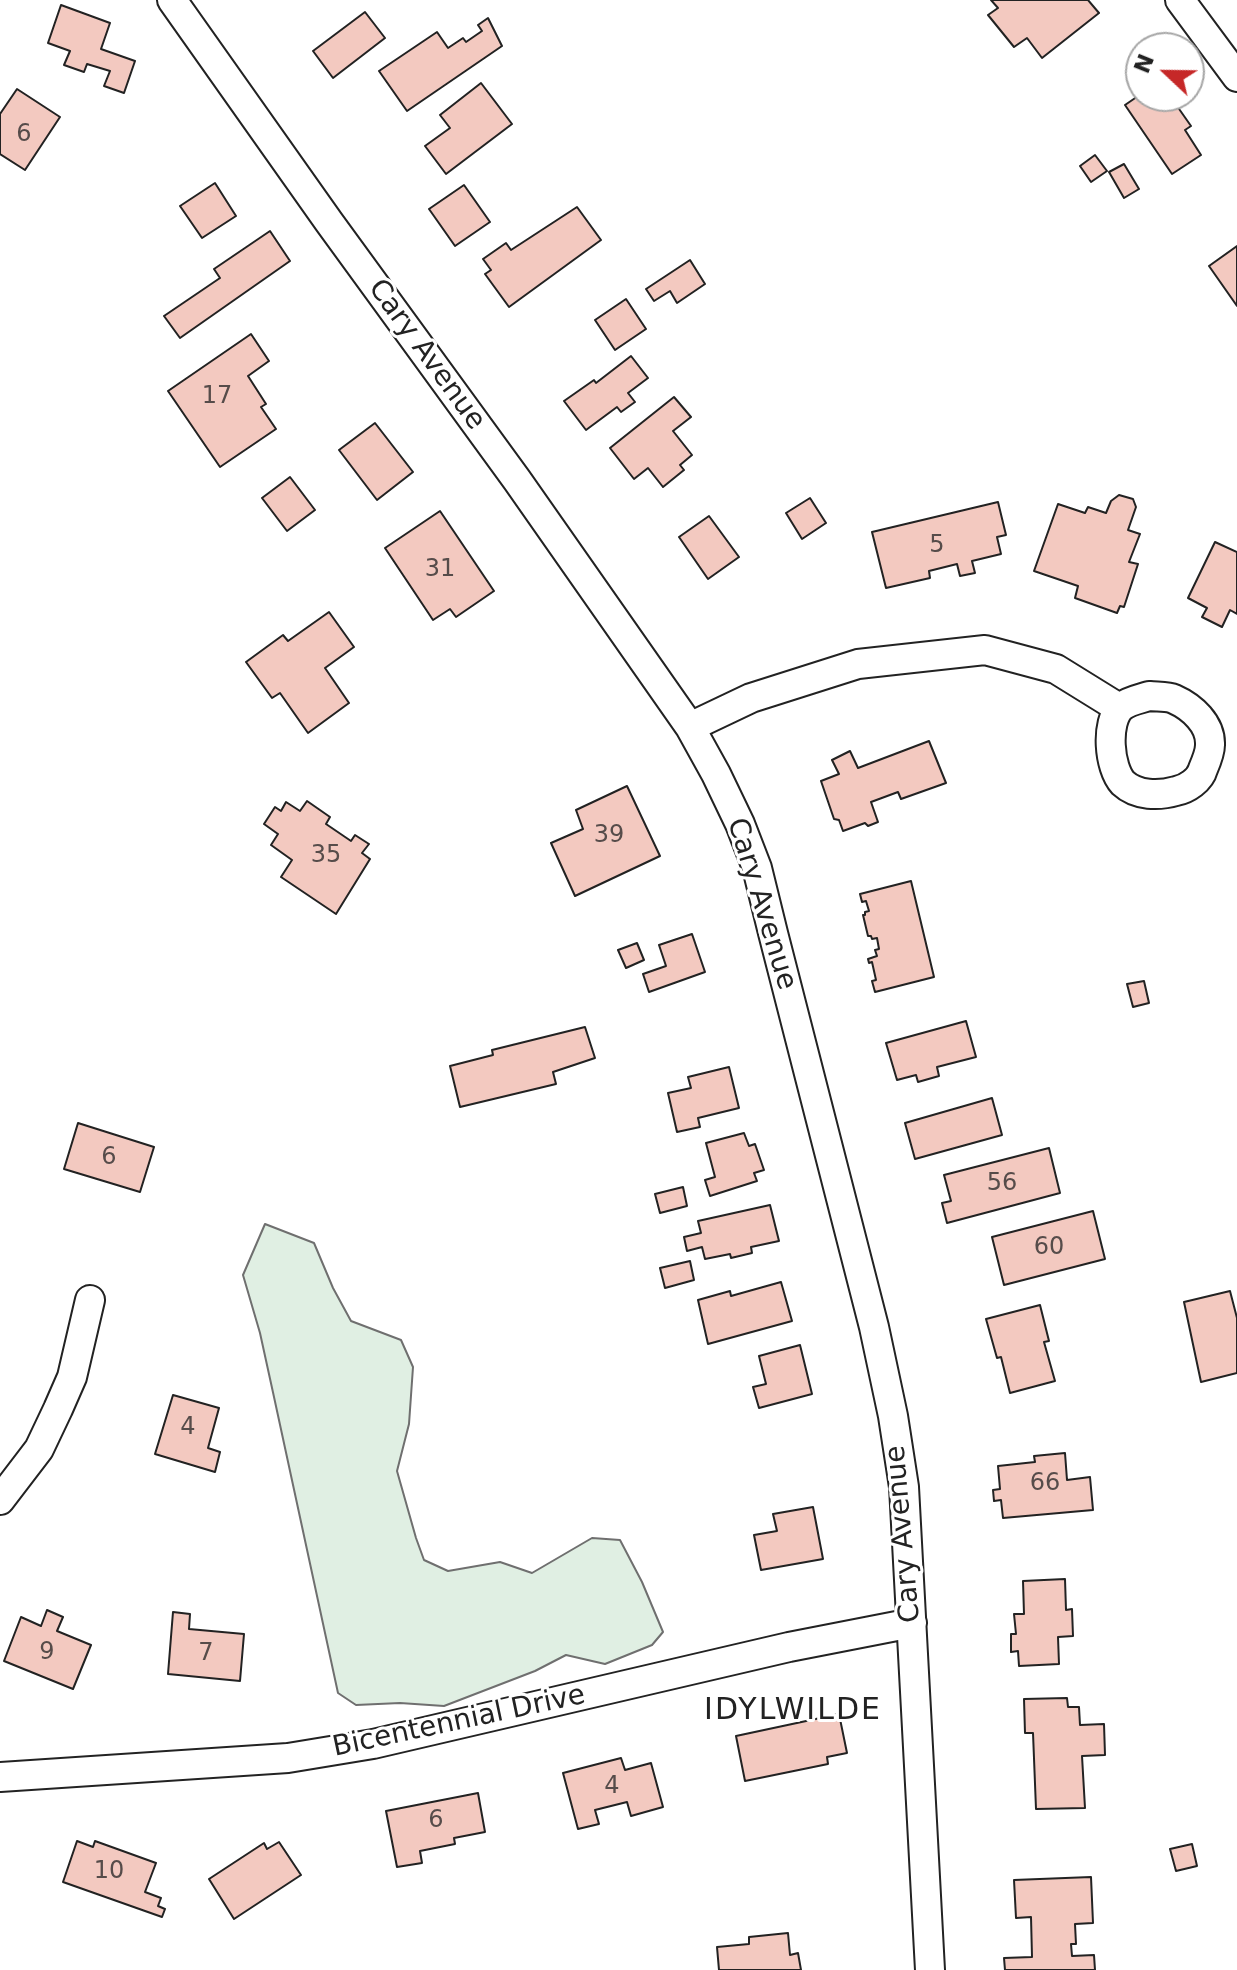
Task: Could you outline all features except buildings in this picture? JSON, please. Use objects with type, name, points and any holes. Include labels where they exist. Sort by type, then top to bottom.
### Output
[{"type":"street","name":"Cary Avenue","points":[[172,0],[517,480],[690,727],[740,824],[757,868],[874,1327],[893,1416],[904,1487],[930,1970]]},
{"type":"street","points":[[1180,0],[1237,77]]},
{"type":"street","points":[[690,727],[751,698],[858,664],[985,650],[1056,669],[1119,708]]},
{"type":"street","points":[[0,1500],[39,1449],[58,1409],[72,1377],[90,1300]]},
{"type":"street","name":"Bicentennial Drive","points":[[0,1777],[316,1754],[403,1737],[789,1647],[912,1623]]},
{"type":"green space","points":[[265,1224],[314,1243],[351,1321],[401,1340],[413,1367],[409,1424],[397,1471],[424,1560],[448,1571],[500,1562],[532,1573],[592,1538],[620,1540],[663,1632],[652,1645],[605,1664],[566,1655],[535,1671],[444,1706],[400,1703],[356,1705],[338,1693],[260,1333],[243,1275]]},
{"type":"district","name":"IDYLWILDE","points":[[793,1711]]}]
